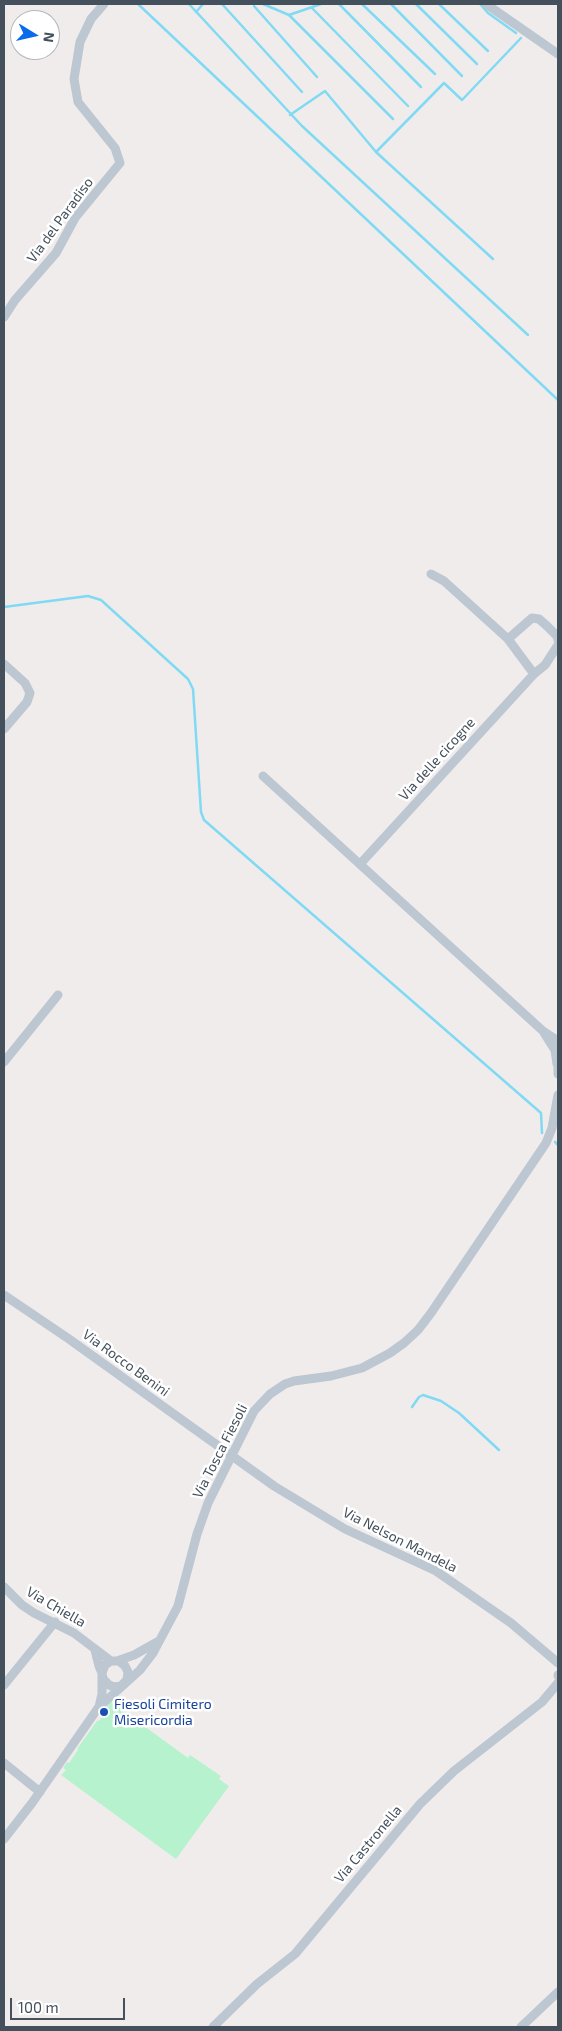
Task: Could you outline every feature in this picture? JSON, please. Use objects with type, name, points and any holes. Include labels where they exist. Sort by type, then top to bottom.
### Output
[{"type":"street","name":"Via del Paradiso","points":[[4,317],[15,300],[56,253],[75,218],[120,163],[115,148],[78,102],[74,79],[80,42],[92,19],[104,4]]},
{"type":"street","points":[[486,4],[558,54]]},
{"type":"street","points":[[431,574],[444,581],[508,639],[534,674]]},
{"type":"street","points":[[508,639],[532,618],[539,619],[557,636],[558,640]]},
{"type":"street","name":"Via delle cicogne","points":[[361,863],[534,674],[545,665],[558,645]]},
{"type":"street","points":[[4,664],[25,682],[30,693],[27,702],[4,729]]},
{"type":"street","points":[[263,776],[361,863],[543,1031],[558,1041]]},
{"type":"street","points":[[4,1062],[58,995]]},
{"type":"street","points":[[543,1031],[555,1050],[558,1070]]},
{"type":"street","name":"Via Tosca Fiesoli","points":[[4,1839],[40,1792],[99,1707],[147,1662],[160,1641],[178,1606],[202,1517],[254,1411],[276,1389],[294,1381],[331,1376],[362,1368],[390,1353],[418,1330],[541,1151],[552,1128],[557,1110],[558,1095]]},
{"type":"street","name":"Via Rocco Benini","points":[[4,1295],[231,1456]]},
{"type":"street","name":"Via Nelson Mandela","points":[[231,1456],[274,1486],[345,1529],[436,1571],[511,1623],[556,1659]]},
{"type":"street","name":"Via Chiella","points":[[4,1587],[22,1605],[79,1636],[95,1650],[114,1661]]},
{"type":"street","points":[[4,1685],[54,1622]]},
{"type":"street","points":[[102,1673],[104,1667],[114,1661],[134,1655],[160,1641]]},
{"type":"street","points":[[95,1650],[104,1681],[109,1685],[118,1687],[127,1680],[128,1670],[124,1664],[114,1661]]},
{"type":"street","name":"Via Tosca Fiesoli","points":[[99,1707],[102,1694],[102,1673]]},
{"type":"street","name":"Via Castronella","points":[[213,2027],[257,1984],[294,1954],[420,1804],[454,1771],[542,1702],[557,1686]]},
{"type":"street","points":[[4,1763],[40,1792]]},
{"type":"street","points":[[522,2027],[558,1992]]},
{"type":"green space","points":[[111,1702],[188,1758],[190,1755],[221,1776],[219,1779],[229,1786],[176,1859],[61,1775],[66,1770],[63,1768],[67,1762],[69,1763]]},
{"type":"waterway","points":[[138,4],[558,400]]},
{"type":"waterway","points":[[189,4],[302,126],[528,335]]},
{"type":"waterway","points":[[196,12],[203,4]]},
{"type":"waterway","points":[[222,4],[302,92]]},
{"type":"waterway","points":[[263,4],[289,15],[321,4]]},
{"type":"waterway","points":[[339,4],[421,87]]},
{"type":"waterway","points":[[362,4],[435,74]]},
{"type":"waterway","points":[[391,4],[462,76]]},
{"type":"waterway","points":[[416,4],[477,64]]},
{"type":"waterway","points":[[439,4],[488,51]]},
{"type":"waterway","points":[[480,4],[488,13],[516,33]]},
{"type":"waterway","points":[[254,6],[317,77]]},
{"type":"waterway","points":[[312,8],[408,106]]},
{"type":"waterway","points":[[289,15],[393,119]]},
{"type":"waterway","points":[[376,152],[444,83],[462,100],[521,38]]},
{"type":"waterway","points":[[290,115],[325,91],[376,152],[493,259]]},
{"type":"waterway","points":[[4,607],[88,596],[101,600],[188,679],[193,689],[201,812],[204,820],[541,1113],[542,1133]]},
{"type":"waterway","points":[[555,1142],[558,1145]]},
{"type":"waterway","points":[[412,1407],[419,1397],[423,1395],[441,1401],[459,1413],[499,1450]]},
{"type":"place","name":"Fiesoli Cimitero Misericordia","points":[[104,1712]]}]
